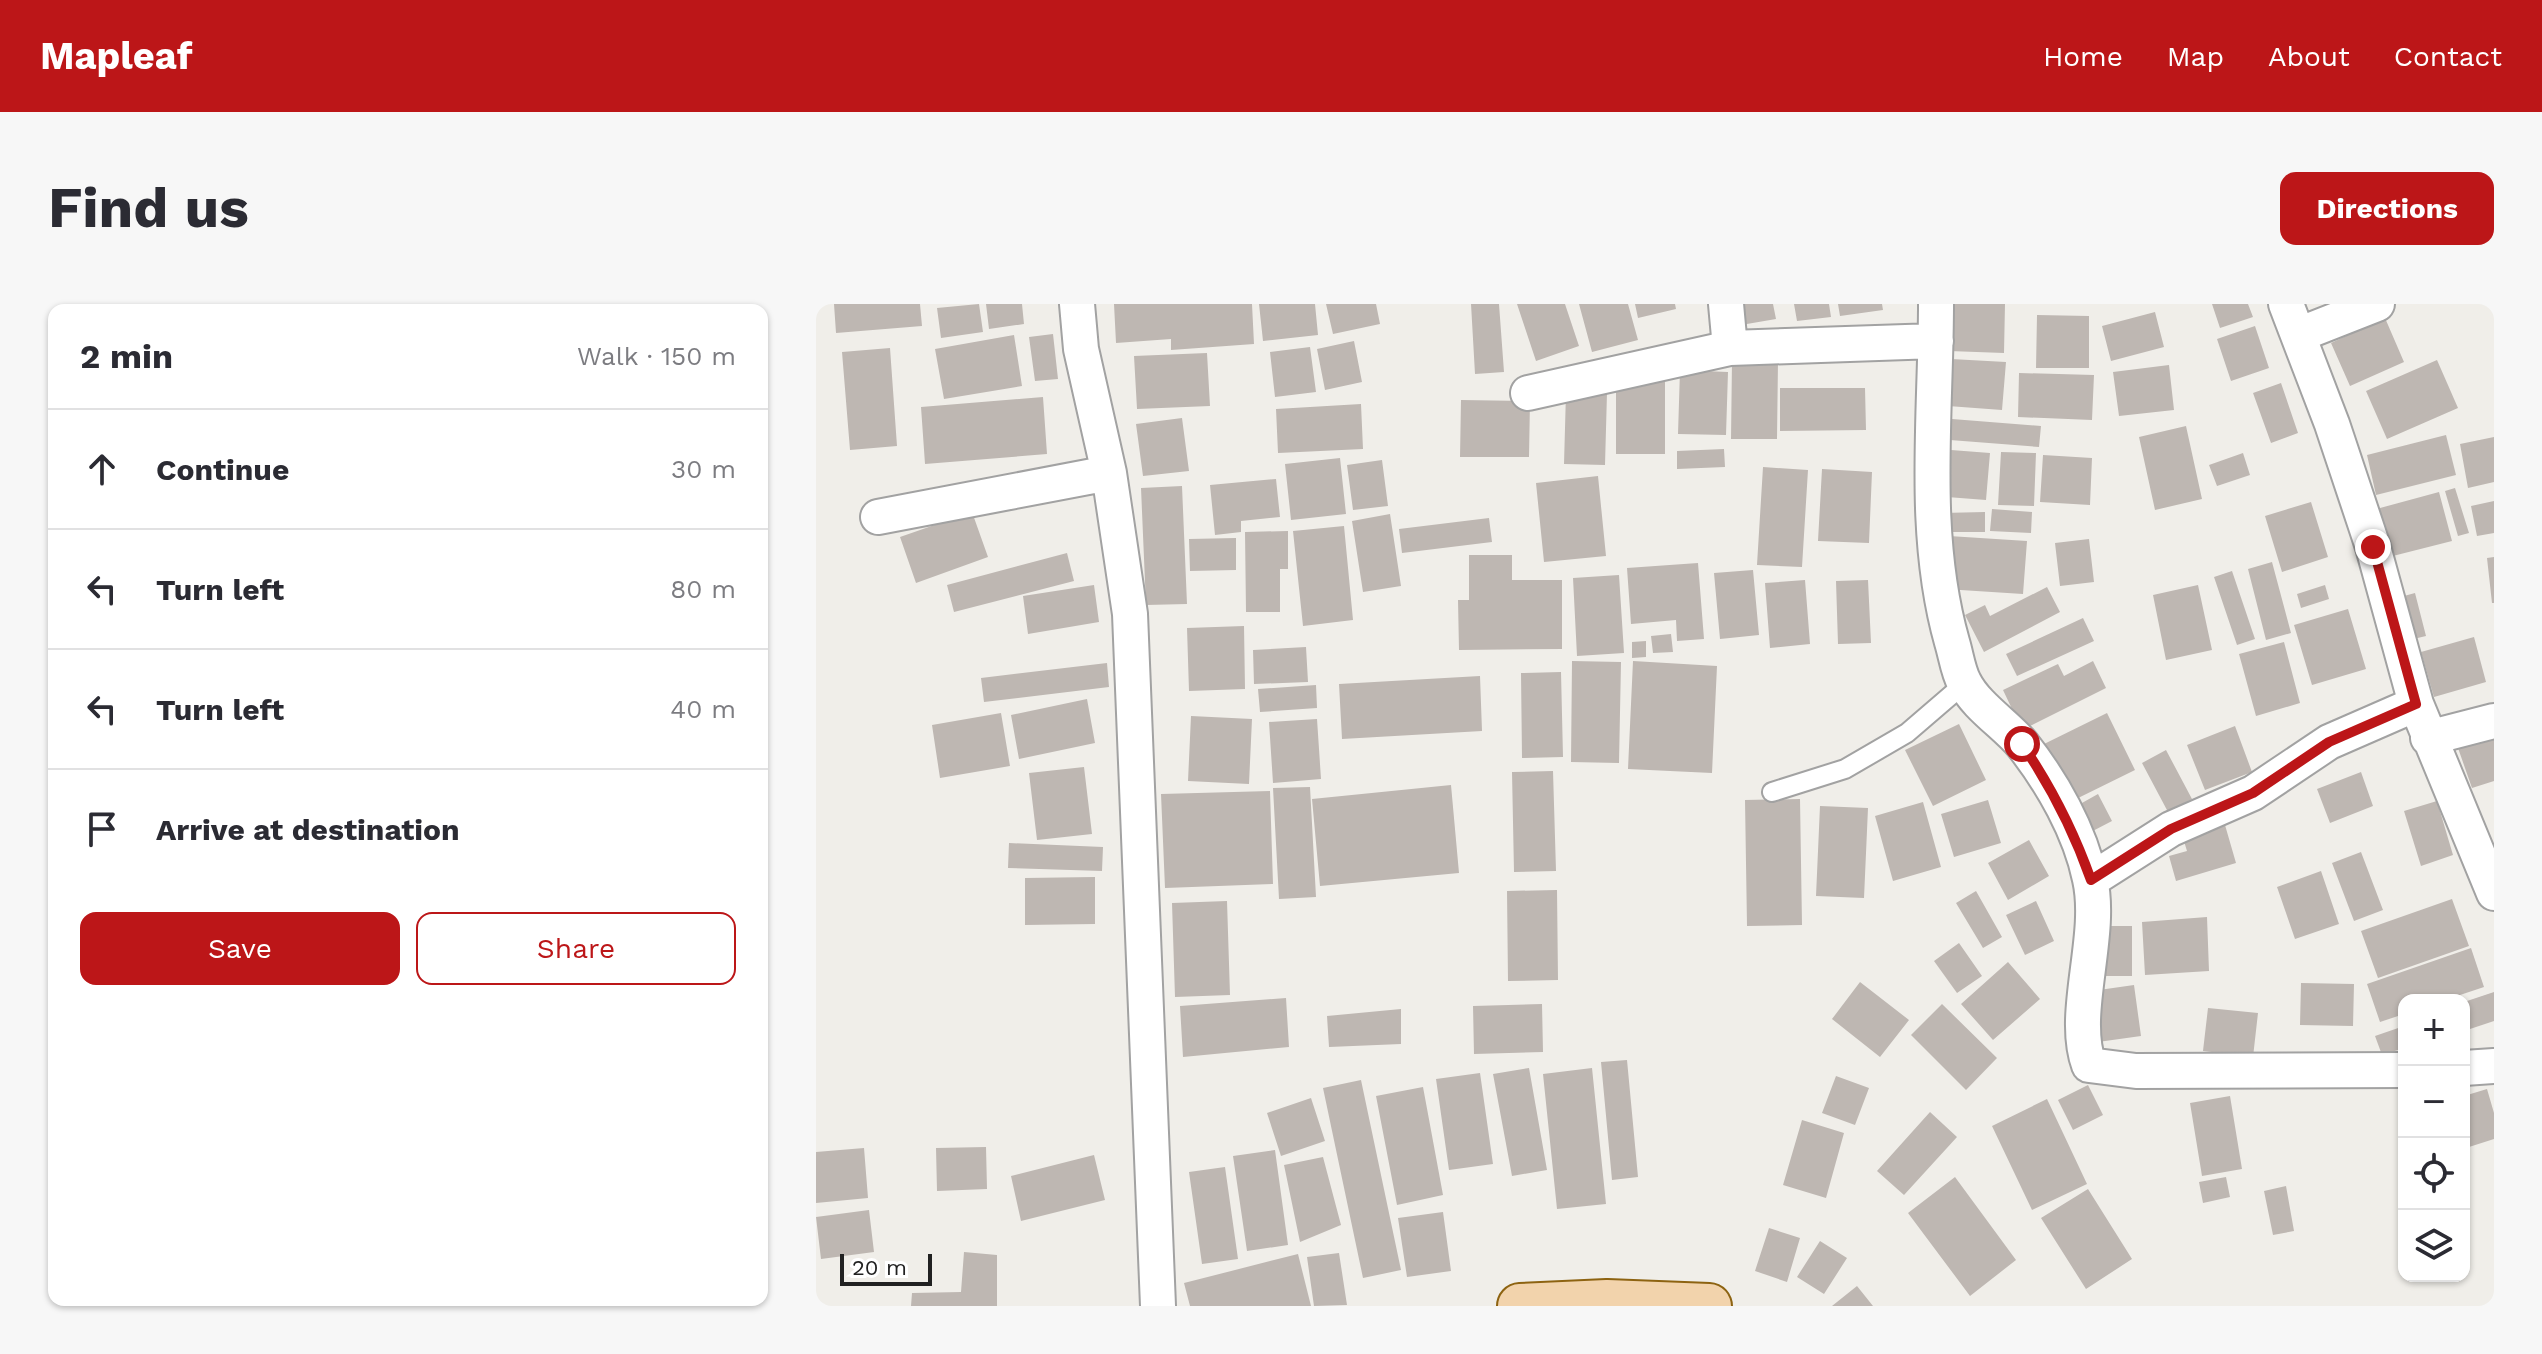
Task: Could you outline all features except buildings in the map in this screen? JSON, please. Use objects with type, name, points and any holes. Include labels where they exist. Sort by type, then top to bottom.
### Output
[{"type":"main road","points":[[1520,1306],[1607,1302],[1709,1306]]},
{"type":"street","points":[[1077,304],[1081,349],[1109,473],[1130,614],[1158,1306]]},
{"type":"street","points":[[1726,304],[1730,348]]},
{"type":"street","points":[[1936,304],[1931,433],[1941,605],[1964,684],[2022,744],[2054,792],[2074,832],[2091,880],[2093,935],[2082,1046],[2089,1065],[2136,1071],[2398,1070]]},
{"type":"street","points":[[2286,304],[2373,547],[2428,738],[2494,893]]},
{"type":"street","points":[[2298,335],[2377,304]]},
{"type":"street","points":[[1528,393],[1730,348],[1936,341]]},
{"type":"street","points":[[878,517],[1109,473]]},
{"type":"street","points":[[2091,880],[2171,829],[2253,793],[2329,742],[2416,704]]},
{"type":"street","points":[[2428,738],[2494,721]]},
{"type":"street","points":[[2470,1068],[2494,1066]]},
{"type":"lane","points":[[1772,792],[1845,769],[1907,733],[1964,684]]},
{"type":"route","points":[[2022,744],[2054,792],[2074,832],[2091,880],[2171,829],[2253,793],[2329,742],[2416,704],[2373,547]]}]
